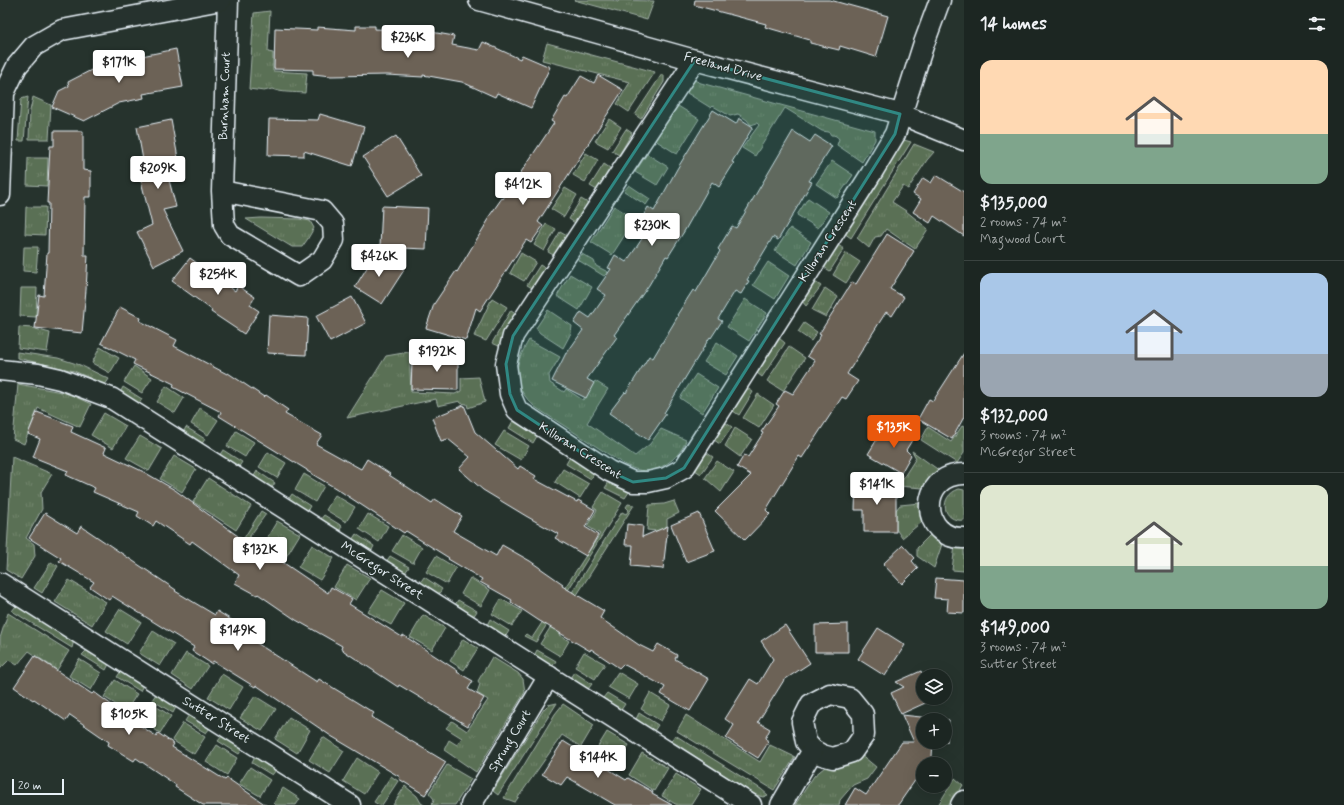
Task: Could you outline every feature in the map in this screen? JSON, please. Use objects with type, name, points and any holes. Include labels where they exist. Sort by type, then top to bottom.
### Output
[{"type":"street","points":[[0,195],[4,93],[17,66],[34,46],[62,30],[221,0]]},
{"type":"street","name":"Burnham Court","points":[[222,191],[322,211],[333,224],[334,240],[322,260],[299,276],[230,235],[224,225],[222,191],[228,0]]},
{"type":"street","name":"Killoran Crescent","points":[[695,60],[513,336],[506,364],[510,394],[517,410],[609,471],[633,482],[648,482],[666,478],[684,468],[895,134],[900,114],[940,0]]},
{"type":"street","name":"Freeland Drive","points":[[490,1],[695,60],[900,114],[964,140]]},
{"type":"street","name":"McGregor Street","points":[[0,370],[38,374],[60,379],[111,398],[751,805]]},
{"type":"street","points":[[964,474],[948,476],[933,489],[929,510],[933,522],[945,534],[964,538]]},
{"type":"street","name":"Sutter Street","points":[[0,583],[350,805]]},
{"type":"street","name":"Sprung Court","points":[[471,805],[549,676]]},
{"type":"street","points":[[781,805],[813,750]]},
{"type":"highlighted area","points":[[695,60],[900,114],[895,134],[684,468],[666,478],[633,482],[609,471],[517,410],[510,394],[506,364],[513,336]]},
{"type":"green space","points":[[574,0],[612,0],[618,2],[619,0],[654,1],[647,20]]},
{"type":"green space","points":[[270,11],[268,52],[273,53],[273,71],[307,73],[305,93],[284,92],[272,89],[264,91],[249,89],[254,13]]},
{"type":"green space","points":[[547,43],[655,72],[629,112],[617,104],[630,82],[542,60]]},
{"type":"green space","points":[[662,74],[664,76],[664,82],[641,119],[635,115]]},
{"type":"green space","points":[[694,80],[875,131],[875,140],[862,162],[837,145],[839,139],[837,136],[831,135],[829,132],[822,131],[785,108],[755,156],[742,148],[759,125],[757,123],[751,125],[747,120],[738,114],[730,116],[713,106],[711,108],[687,93]]},
{"type":"green space","points":[[28,97],[24,141],[18,141],[21,99]]},
{"type":"green space","points":[[33,97],[51,105],[49,139],[29,139],[30,111]]},
{"type":"green space","points":[[678,106],[699,119],[677,154],[655,140]]},
{"type":"green space","points":[[609,119],[621,127],[608,148],[595,141]]},
{"type":"green space","points":[[626,129],[632,133],[619,155],[612,151]]},
{"type":"green space","points":[[904,140],[911,142],[851,238],[844,233]]},
{"type":"green space","points":[[914,144],[934,152],[908,189],[903,186],[892,202],[906,211],[928,229],[915,249],[886,229],[881,236],[875,237],[869,248],[857,238]]},
{"type":"green space","points":[[586,153],[598,160],[585,182],[573,175]]},
{"type":"green space","points":[[647,154],[668,167],[657,185],[635,172]]},
{"type":"green space","points":[[28,158],[48,158],[47,186],[27,185]]},
{"type":"green space","points":[[832,161],[853,175],[837,198],[816,184]]},
{"type":"green space","points":[[604,164],[610,168],[597,190],[590,186]]},
{"type":"green space","points":[[629,185],[650,199],[646,205],[624,191]]},
{"type":"green space","points":[[565,188],[577,195],[564,217],[551,209]]},
{"type":"green space","points":[[808,198],[829,212],[818,228],[797,215]]},
{"type":"green space","points":[[581,199],[588,203],[575,223],[569,219]]},
{"type":"green space","points":[[614,206],[635,219],[612,255],[591,242]]},
{"type":"green space","points":[[26,207],[46,207],[45,235],[25,234]]},
{"type":"green space","points":[[246,219],[299,219],[310,221],[314,228],[302,247],[292,247]]},
{"type":"green space","points":[[546,224],[556,229],[544,251],[534,245]]},
{"type":"green space","points":[[790,228],[811,242],[797,265],[775,251]]},
{"type":"green space","points":[[560,232],[567,236],[555,256],[548,252]]},
{"type":"green space","points":[[838,245],[844,249],[830,271],[824,267]]},
{"type":"green space","points":[[24,247],[38,247],[36,272],[23,271]]},
{"type":"green space","points":[[521,253],[536,262],[524,281],[510,273]]},
{"type":"green space","points":[[846,253],[860,262],[846,283],[833,275]]},
{"type":"green space","points":[[582,254],[594,261],[596,266],[608,272],[604,276],[578,260]]},
{"type":"green space","points":[[768,262],[789,276],[775,299],[753,285]]},
{"type":"green space","points":[[540,265],[546,269],[534,289],[527,285]]},
{"type":"green space","points":[[570,274],[592,287],[579,310],[557,296]]},
{"type":"green space","points":[[815,282],[821,286],[806,306],[802,301]]},
{"type":"green space","points":[[21,288],[37,288],[36,317],[20,316]]},
{"type":"green space","points":[[825,288],[838,297],[826,317],[812,310]]},
{"type":"green space","points":[[492,298],[507,307],[486,341],[474,336]]},
{"type":"green space","points":[[745,299],[767,313],[749,341],[727,327]]},
{"type":"green space","points":[[511,310],[517,314],[499,346],[492,343]]},
{"type":"green space","points":[[548,310],[572,326],[571,333],[563,348],[540,333],[536,328]]},
{"type":"green space","points":[[804,323],[817,332],[811,341],[798,332]]},
{"type":"green space","points":[[19,327],[32,328],[50,333],[47,352],[18,348]]},
{"type":"green space","points":[[779,338],[785,343],[762,377],[757,373]]},
{"type":"green space","points":[[529,340],[560,357],[549,375],[550,383],[564,392],[566,389],[583,400],[595,381],[608,389],[587,423],[635,456],[650,444],[661,429],[686,440],[684,446],[676,457],[659,468],[646,471],[636,469],[625,465],[535,407],[522,391],[518,383],[517,375],[520,358]]},
{"type":"green space","points":[[717,342],[738,356],[726,375],[704,362]]},
{"type":"green space","points":[[100,347],[119,358],[110,373],[92,363]]},
{"type":"green space","points":[[789,347],[805,358],[783,391],[767,381]]},
{"type":"green space","points":[[17,352],[58,358],[80,365],[109,379],[105,385],[74,371],[17,358]]},
{"type":"green space","points":[[409,352],[411,392],[455,394],[461,391],[461,378],[479,377],[485,402],[468,408],[467,404],[460,403],[460,401],[438,406],[436,399],[347,418],[386,356]]},
{"type":"green space","points":[[134,366],[152,378],[142,393],[124,382]]},
{"type":"green space","points":[[696,374],[718,388],[702,413],[680,398]]},
{"type":"green space","points":[[18,384],[67,393],[91,404],[80,427],[38,408],[24,444],[13,439]]},
{"type":"green space","points":[[166,386],[184,398],[175,413],[157,402]]},
{"type":"green space","points":[[123,387],[142,399],[138,405],[120,393]]},
{"type":"green space","points":[[747,388],[753,392],[739,415],[733,411]]},
{"type":"green space","points":[[758,394],[774,405],[759,428],[743,418]]},
{"type":"green space","points":[[200,408],[218,420],[208,435],[191,424]]},
{"type":"green space","points":[[104,413],[126,426],[113,448],[91,435]]},
{"type":"green space","points":[[513,421],[537,436],[533,443],[509,428]]},
{"type":"green space","points":[[726,423],[732,427],[720,444],[714,440]]},
{"type":"green space","points":[[962,426],[964,427],[964,453],[957,463],[921,440],[928,427],[951,442]]},
{"type":"green space","points":[[186,427],[205,439],[201,445],[183,433]]},
{"type":"green space","points":[[735,428],[752,439],[740,457],[725,446]]},
{"type":"green space","points":[[236,431],[254,442],[245,457],[227,446]]},
{"type":"green space","points":[[504,431],[529,446],[521,460],[495,445]]},
{"type":"green space","points":[[140,436],[162,449],[149,471],[126,458]]},
{"type":"green space","points":[[223,450],[242,462],[238,468],[219,456]]},
{"type":"green space","points":[[912,451],[940,471],[928,480],[923,488],[898,486],[916,458]]},
{"type":"green space","points":[[268,452],[286,463],[277,478],[259,467]]},
{"type":"green space","points":[[707,453],[713,457],[701,474],[695,470]]},
{"type":"green space","points":[[174,456],[196,469],[182,492],[160,479]]},
{"type":"green space","points":[[12,457],[52,474],[41,492],[42,509],[26,538],[34,544],[35,556],[21,579],[6,570]]},
{"type":"green space","points":[[570,457],[595,472],[591,479],[566,464]]},
{"type":"green space","points":[[717,461],[734,472],[721,492],[705,478]]},
{"type":"green space","points":[[563,469],[589,484],[580,498],[555,482]]},
{"type":"green space","points":[[257,471],[275,483],[271,489],[253,478]]},
{"type":"green space","points":[[304,474],[324,486],[315,502],[295,490]]},
{"type":"green space","points":[[208,478],[251,506],[236,530],[193,502]]},
{"type":"green space","points":[[609,482],[629,492],[625,498],[605,488]]},
{"type":"green space","points":[[959,489],[964,490],[964,520],[957,520],[951,517],[945,508],[948,497],[952,492]]},
{"type":"green space","points":[[603,492],[622,503],[536,642],[524,636],[526,634],[532,638],[600,534],[587,526],[597,510],[593,507]]},
{"type":"green space","points":[[292,494],[310,506],[307,511],[288,500]]},
{"type":"green space","points":[[335,495],[355,507],[346,522],[326,510]]},
{"type":"green space","points":[[674,501],[679,513],[667,519],[667,532],[647,530],[649,505],[664,504]]},
{"type":"green space","points":[[920,503],[920,513],[923,521],[902,538],[896,529],[896,510],[900,505]]},
{"type":"green space","points":[[628,504],[634,505],[568,609],[572,613],[559,635],[569,641],[560,656],[540,644],[622,512],[626,514],[629,510],[626,507]]},
{"type":"green space","points":[[261,511],[266,514],[247,540],[244,538]]},
{"type":"green space","points":[[368,514],[388,526],[379,542],[359,529]]},
{"type":"green space","points":[[324,515],[342,526],[339,532],[320,520]]},
{"type":"green space","points":[[277,521],[300,534],[286,557],[264,543]]},
{"type":"green space","points":[[356,534],[374,546],[371,552],[352,540]]},
{"type":"green space","points":[[931,534],[943,541],[934,568],[917,556],[917,548]]},
{"type":"green space","points":[[402,535],[422,547],[413,563],[392,551]]},
{"type":"green space","points":[[312,545],[334,558],[320,580],[298,567]]},
{"type":"green space","points":[[955,545],[964,545],[964,571],[952,570]]},
{"type":"green space","points":[[390,556],[409,567],[405,573],[386,562]]},
{"type":"green space","points":[[436,556],[456,568],[447,584],[426,572]]},
{"type":"green space","points":[[51,562],[58,566],[42,593],[34,588]]},
{"type":"green space","points":[[347,565],[370,578],[356,600],[334,587]]},
{"type":"green space","points":[[424,577],[442,589],[438,595],[420,583]]},
{"type":"green space","points":[[470,578],[490,590],[481,606],[461,594]]},
{"type":"green space","points":[[69,580],[106,602],[92,625],[55,602]]},
{"type":"green space","points":[[382,590],[404,603],[391,625],[368,612]]},
{"type":"green space","points":[[501,599],[522,611],[512,626],[492,614]]},
{"type":"green space","points":[[458,600],[477,611],[473,617],[455,605]]},
{"type":"green space","points":[[16,606],[74,640],[72,648],[12,611]]},
{"type":"green space","points":[[120,609],[141,622],[127,644],[106,631]]},
{"type":"green space","points":[[8,613],[69,651],[57,670],[29,651],[17,665],[9,660],[0,669],[0,638]]},
{"type":"green space","points":[[423,615],[445,628],[432,650],[410,637]]},
{"type":"green space","points":[[490,619],[509,631],[505,637],[487,625]]},
{"type":"green space","points":[[153,631],[174,644],[160,666],[139,653]]},
{"type":"green space","points":[[463,639],[478,648],[464,670],[450,661]]},
{"type":"green space","points":[[87,650],[109,664],[106,670],[82,655]]},
{"type":"green space","points":[[537,650],[556,661],[552,667],[534,656]]},
{"type":"green space","points":[[584,652],[605,664],[595,679],[575,667]]},
{"type":"green space","points":[[186,653],[208,666],[193,689],[172,675]]},
{"type":"green space","points":[[492,657],[518,673],[523,679],[525,692],[476,772],[444,750],[449,740],[457,745],[462,738],[446,728],[452,721],[467,731],[488,700],[477,693],[480,684],[478,681]]},
{"type":"green space","points":[[79,659],[101,673],[91,690],[69,676]]},
{"type":"green space","points":[[121,671],[143,685],[140,691],[117,677]]},
{"type":"green space","points":[[574,672],[592,684],[588,689],[570,678]]},
{"type":"green space","points":[[618,672],[638,684],[629,699],[608,687]]},
{"type":"green space","points":[[222,674],[243,687],[229,710],[208,697]]},
{"type":"green space","points":[[115,680],[137,694],[126,711],[104,697]]},
{"type":"green space","points":[[607,693],[625,704],[621,710],[603,698]]},
{"type":"green space","points":[[650,693],[670,705],[661,721],[641,709]]},
{"type":"green space","points":[[156,694],[176,707],[173,713],[152,700]]},
{"type":"green space","points":[[255,696],[276,709],[262,731],[240,718]]},
{"type":"green space","points":[[151,703],[171,716],[160,733],[140,720]]},
{"type":"green space","points":[[557,703],[498,795],[493,791],[544,709],[548,705]]},
{"type":"green space","points":[[563,704],[594,725],[581,747],[562,735],[515,802],[504,798],[555,714]]},
{"type":"green space","points":[[639,713],[658,725],[654,731],[636,719]]},
{"type":"green space","points":[[189,715],[210,728],[206,733],[185,721]]},
{"type":"green space","points":[[686,715],[760,762],[770,745],[795,757],[774,790],[677,731]]},
{"type":"green space","points":[[289,717],[310,730],[297,753],[275,739]]},
{"type":"green space","points":[[183,723],[205,737],[194,754],[172,740]]},
{"type":"green space","points":[[607,732],[629,745],[616,767],[594,753]]},
{"type":"green space","points":[[675,735],[761,789],[768,795],[763,797],[756,795],[671,741]]},
{"type":"green space","points":[[222,736],[243,748],[239,754],[218,741]]},
{"type":"green space","points":[[323,737],[344,751],[330,773],[309,760]]},
{"type":"green space","points":[[217,745],[237,758],[227,775],[206,762]]},
{"type":"green space","points":[[642,753],[668,768],[654,791],[629,775]]},
{"type":"green space","points":[[859,753],[876,767],[867,779],[853,785],[840,800],[839,805],[795,805],[814,776],[825,767],[845,762]]},
{"type":"green space","points":[[255,757],[276,770],[272,775],[252,763]]},
{"type":"green space","points":[[357,758],[378,772],[364,794],[343,781]]},
{"type":"green space","points":[[447,765],[471,779],[455,805],[431,805],[434,799],[429,793]]},
{"type":"green space","points":[[250,767],[270,780],[260,796],[239,784]]},
{"type":"green space","points":[[676,774],[701,789],[691,805],[677,805],[662,796]]},
{"type":"green space","points":[[391,776],[398,781],[382,805],[379,805],[374,802]]},
{"type":"green space","points":[[955,778],[963,785],[951,805],[938,805],[946,793],[952,793],[952,783]]},
{"type":"green space","points":[[405,786],[417,796],[424,805],[393,805]]},
{"type":"green space","points":[[283,788],[300,799],[296,805],[276,805],[274,803]]},
{"type":"building","points":[[695,0],[830,0],[888,16],[876,57],[840,46],[839,50],[810,43],[810,40],[765,27],[766,24],[694,5]]},
{"type":"building","points":[[356,26],[375,26],[375,29],[431,32],[454,36],[452,45],[479,50],[483,42],[520,59],[522,55],[550,67],[531,108],[497,93],[495,97],[462,82],[423,75],[423,77],[387,75],[331,76],[313,74],[313,70],[274,69],[275,28],[317,30],[317,27],[356,30]]},
{"type":"building","points":[[176,49],[183,87],[143,94],[144,98],[119,103],[84,121],[52,107],[59,91],[69,86],[68,82],[103,64]]},
{"type":"building","points":[[598,75],[623,90],[538,222],[543,226],[531,243],[526,240],[480,311],[476,308],[466,340],[426,328],[434,304],[456,271],[457,272],[489,219],[488,218],[502,198],[503,199],[554,123],[551,121],[565,97],[567,98],[581,76],[594,83]]},
{"type":"building","points":[[713,110],[736,124],[739,118],[753,127],[732,162],[734,163],[719,187],[712,182],[668,257],[666,256],[649,285],[614,335],[617,337],[587,379],[594,383],[586,398],[552,381],[566,353],[583,330],[574,323],[581,312],[590,318],[606,295],[597,289],[611,269],[608,268],[615,255],[626,262],[636,248],[650,226],[641,220],[648,207],[654,211],[677,169]]},
{"type":"building","points":[[320,114],[364,127],[352,166],[304,151],[304,156],[268,155],[269,119],[318,120]]},
{"type":"building","points":[[171,120],[178,158],[164,161],[176,207],[163,210],[183,251],[154,266],[137,232],[152,225],[139,173],[145,171],[137,127]]},
{"type":"building","points":[[54,131],[83,131],[83,170],[91,171],[91,197],[85,197],[84,255],[88,255],[82,333],[35,328],[39,295],[44,296],[48,253],[49,203],[47,203],[50,146],[54,146]]},
{"type":"building","points":[[793,131],[810,142],[815,135],[832,146],[809,181],[812,182],[778,240],[773,237],[747,280],[749,281],[741,294],[735,291],[718,319],[722,321],[711,338],[710,337],[664,413],[666,414],[648,440],[609,413],[625,392],[626,393],[649,356],[653,358],[693,290],[696,292],[720,251],[718,249],[732,226],[736,228]]},
{"type":"building","points":[[396,136],[421,176],[388,196],[363,157]]},
{"type":"building","points":[[936,175],[964,192],[964,236],[934,216],[930,223],[913,212],[921,199],[913,194],[923,178],[931,183]]},
{"type":"building","points":[[382,206],[428,208],[426,249],[380,247]]},
{"type":"building","points":[[887,234],[914,251],[890,289],[904,297],[892,316],[886,312],[847,374],[858,381],[846,399],[842,397],[802,458],[799,456],[766,510],[770,514],[745,540],[715,511],[751,475],[737,467],[744,455],[748,457],[763,433],[761,432],[779,406],[776,404],[785,390],[793,394],[815,361],[807,356],[821,335],[819,334],[852,282],[856,284]]},
{"type":"building","points":[[376,253],[404,270],[382,304],[355,287]]},
{"type":"building","points":[[190,258],[235,291],[238,286],[255,297],[250,305],[259,311],[244,334],[211,312],[212,310],[172,281]]},
{"type":"building","points":[[352,297],[366,323],[330,342],[316,316]]},
{"type":"building","points":[[120,307],[141,318],[140,321],[177,340],[174,346],[227,374],[228,373],[264,397],[266,395],[288,410],[285,414],[322,435],[316,444],[361,469],[367,459],[432,503],[435,499],[462,516],[453,531],[496,556],[502,545],[530,561],[563,584],[562,586],[604,611],[600,618],[639,645],[653,652],[658,644],[677,655],[675,659],[709,679],[690,711],[661,694],[665,687],[623,664],[619,668],[591,649],[590,651],[538,620],[511,602],[512,600],[480,582],[482,579],[448,559],[449,558],[406,531],[404,533],[307,470],[219,416],[221,412],[173,387],[174,384],[133,364],[135,360],[101,343]]},
{"type":"building","points":[[269,315],[308,318],[306,355],[267,353]]},
{"type":"building","points":[[430,353],[461,354],[458,363],[458,390],[411,389],[412,362],[429,363]]},
{"type":"building","points":[[964,353],[964,417],[952,439],[918,419],[929,399],[933,401]]},
{"type":"building","points":[[464,405],[475,432],[518,469],[520,466],[536,476],[534,479],[577,502],[578,500],[595,510],[585,527],[598,535],[586,556],[555,538],[558,534],[483,490],[459,469],[470,457],[448,439],[441,441],[432,418]]},
{"type":"building","points":[[37,412],[73,426],[71,432],[106,448],[104,453],[144,472],[175,490],[257,550],[260,545],[279,556],[278,559],[328,593],[331,587],[352,599],[349,604],[402,637],[403,635],[458,671],[457,672],[473,681],[468,689],[484,698],[468,726],[399,685],[398,687],[341,649],[342,646],[296,620],[258,594],[257,595],[235,583],[239,575],[192,541],[190,544],[156,521],[153,526],[137,516],[139,512],[93,492],[95,488],[66,475],[68,471],[33,457],[40,439],[28,434]]},
{"type":"building","points":[[903,425],[917,432],[906,450],[911,455],[901,473],[868,454],[879,436],[893,443]]},
{"type":"building","points":[[856,483],[896,484],[896,532],[864,532],[864,510],[855,510]]},
{"type":"building","points":[[45,513],[77,533],[81,526],[176,590],[175,591],[215,615],[217,611],[241,626],[238,631],[317,682],[319,679],[374,713],[371,717],[446,762],[425,795],[399,779],[400,777],[331,736],[256,685],[255,687],[213,661],[212,664],[192,651],[194,647],[112,596],[109,600],[90,587],[94,582],[59,561],[61,558],[29,538]]},
{"type":"building","points":[[699,513],[715,551],[686,562],[671,525]]},
{"type":"building","points":[[627,524],[643,526],[642,537],[668,526],[663,569],[631,566],[633,545],[625,545]]},
{"type":"building","points":[[903,545],[915,558],[912,561],[918,568],[902,584],[883,564]]},
{"type":"building","points":[[936,578],[964,580],[964,613],[947,612],[948,599],[934,598]]},
{"type":"building","points":[[848,624],[848,652],[815,652],[815,625]]},
{"type":"building","points":[[785,625],[810,663],[784,680],[758,722],[770,729],[766,737],[768,743],[758,758],[726,738],[734,725],[725,719],[750,679],[758,684],[773,659],[761,641]]},
{"type":"building","points":[[878,628],[905,645],[885,676],[858,659]]},
{"type":"building","points":[[35,656],[92,694],[94,692],[120,711],[119,712],[156,736],[158,733],[174,744],[172,747],[225,780],[227,778],[266,805],[203,805],[175,787],[176,785],[136,758],[134,761],[108,745],[109,742],[70,715],[66,721],[34,699],[33,700],[14,687]]},
{"type":"building","points":[[916,673],[916,705],[921,705],[901,714],[891,693],[904,687],[896,682]]},
{"type":"building","points":[[902,715],[916,716],[916,749],[932,749],[931,757],[916,757],[916,779],[898,805],[845,805],[855,788],[866,795],[902,742],[914,742]]},
{"type":"building","points":[[563,741],[626,780],[628,778],[672,805],[615,805],[567,777],[561,785],[542,774]]}]
